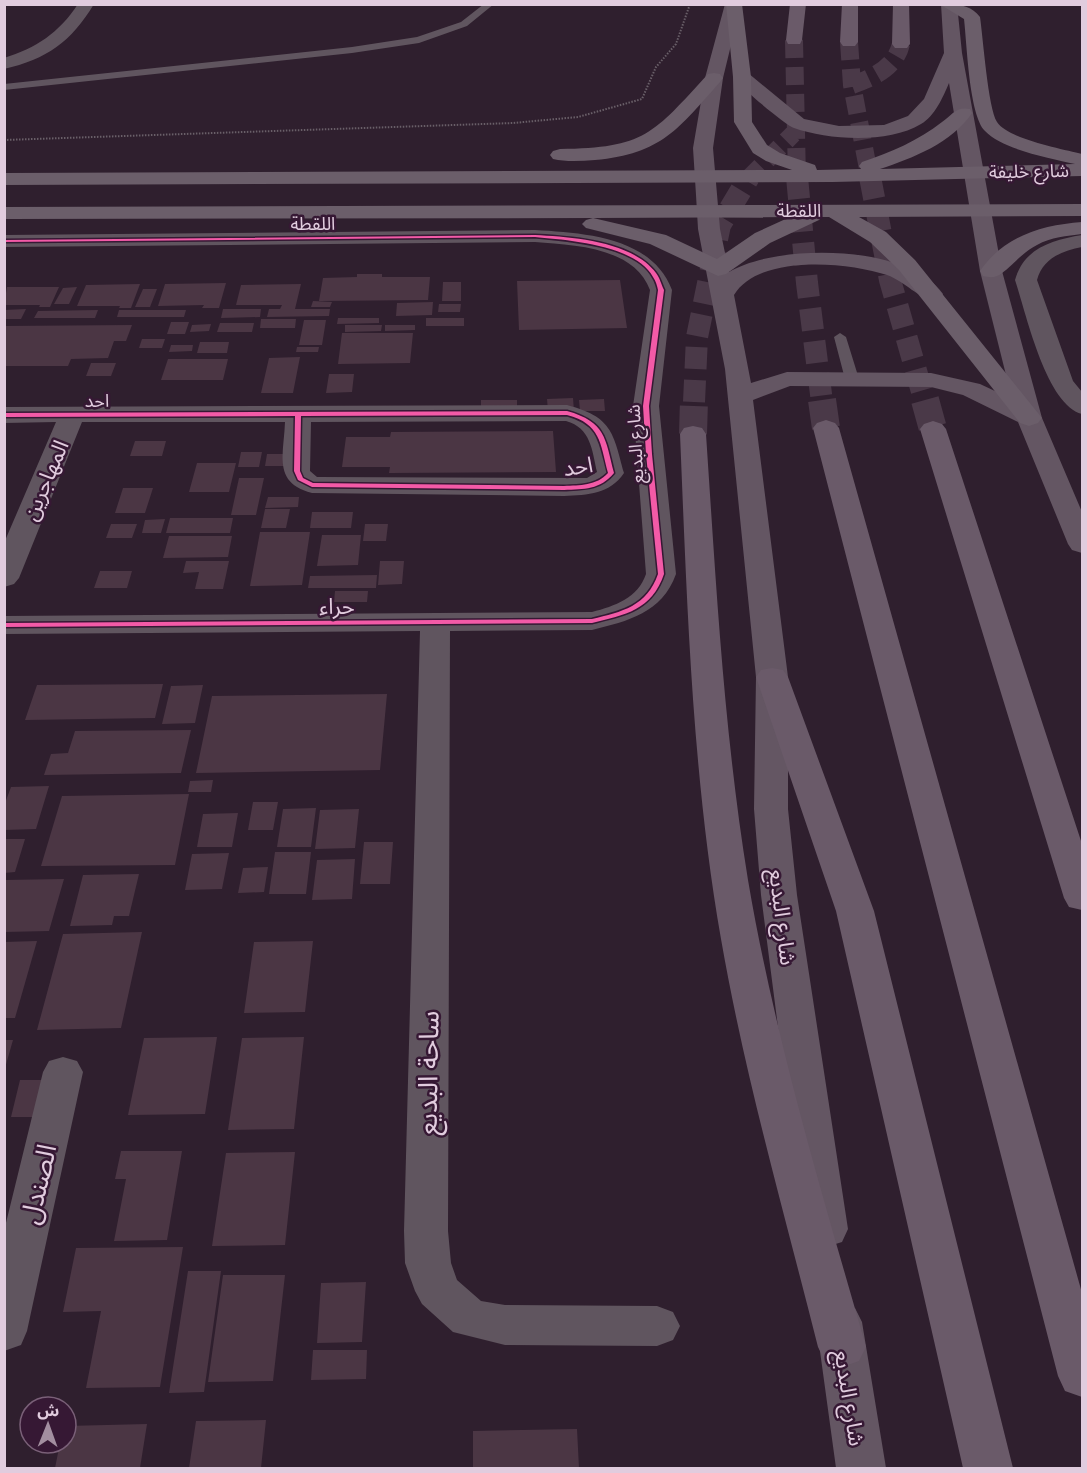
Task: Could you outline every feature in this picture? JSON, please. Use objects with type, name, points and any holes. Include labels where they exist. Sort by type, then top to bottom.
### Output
[{"type":"highway","points":[[794,40],[798,4]]},
{"type":"highway","points":[[849,42],[850,4]]},
{"type":"highway","points":[[901,4],[901,44]]},
{"type":"highway","points":[[826,428],[1083,1376]]},
{"type":"highway","points":[[933,429],[1083,898]]},
{"type":"highway","points":[[693,434],[708,695],[730,881],[765,1062],[842,1347]]},
{"type":"highway","points":[[772,676],[855,911],[988,1468]]},
{"type":"main road","points":[[734,4],[742,77],[743,122],[760,149],[791,164],[908,196]]},
{"type":"main road","name":"شارع البديع","points":[[734,4],[714,78],[703,148],[709,229],[740,396],[772,676],[771,809],[779,896],[861,1468]]},
{"type":"main road","points":[[1083,160],[1040,148],[993,128],[986,119],[983,106],[972,17],[949,5],[953,53],[991,271],[1029,418],[1083,544]]},
{"type":"main road","points":[[742,77],[798,123],[839,132],[887,131],[915,120],[932,101],[953,53]]},
{"type":"main road","points":[[541,155],[604,153],[634,147],[659,136],[714,78]]},
{"type":"main road","points":[[4,200],[706,193],[775,190],[889,160],[912,150],[951,126],[963,113]]},
{"type":"main road","points":[[4,170],[109,159]]},
{"type":"main road","name":"شارع خليفة","points":[[978,192],[1083,170]]},
{"type":"main road","name":"اللقطة","points":[[4,213],[482,210],[706,193],[833,176],[978,192]]},
{"type":"main road","name":"اللقطة","points":[[4,179],[706,193],[831,210],[978,192]]},
{"type":"main road","points":[[775,190],[831,210],[860,225],[893,249],[932,294],[1029,418]]},
{"type":"main road","points":[[720,282],[736,253],[785,226],[831,210],[908,196],[978,192],[1083,192]]},
{"type":"main road","name":"شارع خليفة","points":[[978,192],[1083,210]]},
{"type":"main road","points":[[482,210],[593,224],[651,236],[685,249],[720,282]]},
{"type":"main road","points":[[991,271],[1014,248],[1037,235],[1083,228]]},
{"type":"main road","points":[[720,282],[731,280],[752,269],[781,261],[816,258],[852,261],[886,268],[914,279],[932,294]]},
{"type":"main road","points":[[740,396],[787,379],[931,380],[971,389],[1029,418]]},
{"type":"street","points":[[4,64],[48,47],[75,25],[86,4]]},
{"type":"street","name":"اللقطة","points":[[4,241],[535,236],[574,239],[619,251]]},
{"type":"street","points":[[1072,243],[1046,253],[1030,265],[1026,280],[1061,381],[1068,392],[1083,406]]},
{"type":"street","name":"شارع البديع","points":[[619,251],[648,267],[660,282],[646,406],[661,574],[658,585]]},
{"type":"street","name":"احد","points":[[4,416],[298,414],[567,413],[588,420],[600,433],[611,473],[605,482],[591,487],[312,485],[298,477],[298,414]]},
{"type":"street","name":"المهاجرين","points":[[4,578],[72,416]]},
{"type":"street","name":"حراء","points":[[4,626],[592,621],[635,608],[649,597],[658,585]]},
{"type":"street","name":"ساحة البديع","points":[[435,623],[426,1232],[428,1263],[438,1291],[469,1318],[505,1325],[657,1326]]},
{"type":"street","name":"الصندل","points":[[4,1331],[63,1072]]},
{"type":"lane","points":[[4,87],[352,50],[419,40],[464,24],[490,4]]},
{"type":"lane","points":[[840,337],[852,379]]},
{"type":"path","points":[[4,140],[513,123],[578,117],[635,102],[645,97],[656,67],[676,44],[690,4]]},
{"type":"building","points":[[357,274],[382,274],[382,277],[430,277],[428,300],[319,301],[323,278],[357,277]]},
{"type":"building","points":[[620,280],[627,328],[519,330],[517,281]]},
{"type":"building","points":[[443,282],[461,282],[461,301],[442,301]]},
{"type":"building","points":[[226,283],[219,308],[202,308],[204,305],[158,306],[165,284]]},
{"type":"building","points":[[140,284],[131,308],[77,306],[86,285]]},
{"type":"building","points":[[301,284],[295,309],[330,309],[329,316],[267,317],[269,309],[280,309],[282,305],[236,305],[241,285]]},
{"type":"building","points":[[7,287],[59,287],[50,307],[39,307],[40,305],[4,305]]},
{"type":"building","points":[[77,287],[69,304],[54,304],[63,288]]},
{"type":"building","points":[[143,289],[157,289],[150,307],[135,307]]},
{"type":"building","points":[[313,301],[332,302],[330,307],[311,307]]},
{"type":"building","points":[[433,302],[432,315],[396,316],[397,303]]},
{"type":"building","points":[[439,304],[461,304],[460,312],[438,312]]},
{"type":"building","points":[[26,309],[21,319],[4,319],[4,310]]},
{"type":"building","points":[[223,309],[261,309],[260,317],[221,318]]},
{"type":"building","points":[[98,310],[95,318],[34,318],[38,311]]},
{"type":"building","points":[[119,310],[186,310],[184,317],[117,317]]},
{"type":"building","points":[[338,318],[379,318],[379,323],[337,324]]},
{"type":"building","points":[[426,318],[464,318],[464,326],[426,326]]},
{"type":"building","points":[[261,319],[296,319],[295,328],[260,328]]},
{"type":"building","points":[[304,320],[326,320],[322,345],[299,345]]},
{"type":"building","points":[[171,322],[189,322],[185,334],[167,334]]},
{"type":"building","points":[[220,323],[254,323],[252,332],[217,332]]},
{"type":"building","points":[[211,324],[209,331],[190,332],[192,325]]},
{"type":"building","points":[[132,325],[126,341],[114,341],[108,358],[71,359],[68,366],[4,366],[4,326]]},
{"type":"building","points":[[345,325],[382,325],[381,331],[345,332]]},
{"type":"building","points":[[385,325],[415,325],[415,330],[385,331]]},
{"type":"building","points":[[342,333],[413,333],[410,363],[338,364]]},
{"type":"building","points":[[142,339],[165,339],[162,348],[139,348]]},
{"type":"building","points":[[200,342],[229,342],[227,353],[197,353]]},
{"type":"building","points":[[171,345],[193,345],[192,351],[169,352]]},
{"type":"building","points":[[297,347],[319,347],[318,352],[296,352]]},
{"type":"building","points":[[300,357],[293,393],[261,393],[269,358]]},
{"type":"building","points":[[168,359],[228,359],[223,380],[161,380]]},
{"type":"building","points":[[91,363],[116,363],[111,376],[86,376]]},
{"type":"building","points":[[329,374],[354,374],[352,392],[326,393]]},
{"type":"building","points":[[573,398],[574,411],[548,411],[547,399]]},
{"type":"building","points":[[604,399],[605,411],[580,411],[579,400]]},
{"type":"building","points":[[481,400],[517,400],[517,410],[481,411]]},
{"type":"building","points":[[553,431],[556,472],[389,473],[390,467],[342,467],[346,437],[390,437],[391,432]]},
{"type":"building","points":[[135,441],[166,441],[162,456],[130,456]]},
{"type":"building","points":[[241,452],[262,452],[259,467],[238,467]]},
{"type":"building","points":[[267,454],[291,454],[289,466],[265,466]]},
{"type":"building","points":[[197,463],[236,463],[229,492],[189,492]]},
{"type":"building","points":[[239,478],[264,478],[256,515],[231,515]]},
{"type":"building","points":[[123,488],[153,488],[145,513],[115,513]]},
{"type":"building","points":[[268,497],[299,497],[298,507],[265,508]]},
{"type":"building","points":[[265,509],[290,509],[286,528],[261,528]]},
{"type":"building","points":[[312,512],[353,512],[351,528],[310,528]]},
{"type":"building","points":[[170,518],[233,518],[230,533],[166,533]]},
{"type":"building","points":[[165,519],[161,533],[142,533],[145,520]]},
{"type":"building","points":[[111,524],[137,524],[132,538],[106,538]]},
{"type":"building","points":[[365,524],[388,524],[386,541],[363,541]]},
{"type":"building","points":[[260,532],[310,532],[302,585],[250,586]]},
{"type":"building","points":[[322,535],[361,535],[358,565],[317,566]]},
{"type":"building","points":[[169,536],[232,536],[228,557],[163,558]]},
{"type":"building","points":[[186,561],[229,561],[223,589],[195,589],[199,572],[183,573]]},
{"type":"building","points":[[380,561],[404,561],[402,584],[378,585]]},
{"type":"building","points":[[100,571],[132,571],[127,588],[94,588]]},
{"type":"building","points":[[377,575],[376,588],[308,588],[310,576]]},
{"type":"building","points":[[335,591],[368,591],[367,602],[334,602]]},
{"type":"building","points":[[163,684],[155,718],[25,720],[37,685]]},
{"type":"building","points":[[203,685],[195,723],[162,724],[171,686]]},
{"type":"building","points":[[387,694],[380,770],[196,773],[212,696]]},
{"type":"building","points":[[191,730],[181,773],[44,775],[51,754],[68,753],[75,731]]},
{"type":"building","points":[[213,780],[211,792],[188,792],[190,781]]},
{"type":"building","points":[[49,786],[36,829],[4,830],[4,806],[11,787]]},
{"type":"building","points":[[189,794],[175,865],[41,866],[62,796]]},
{"type":"building","points":[[253,802],[278,802],[273,830],[248,830]]},
{"type":"building","points":[[316,808],[311,847],[277,847],[283,809]]},
{"type":"building","points":[[359,809],[355,848],[315,849],[320,810]]},
{"type":"building","points":[[238,813],[232,847],[197,847],[203,814]]},
{"type":"building","points":[[4,839],[25,839],[15,872],[4,873]]},
{"type":"building","points":[[364,842],[393,842],[390,884],[360,884]]},
{"type":"building","points":[[275,852],[311,852],[306,894],[269,894]]},
{"type":"building","points":[[229,853],[222,889],[185,890],[192,854]]},
{"type":"building","points":[[355,859],[352,899],[312,900],[317,860]]},
{"type":"building","points":[[268,867],[264,892],[238,893],[243,868]]},
{"type":"building","points":[[139,874],[129,916],[114,916],[112,925],[70,926],[83,875]]},
{"type":"building","points":[[64,879],[49,931],[4,932],[4,880]]},
{"type":"building","points":[[142,932],[121,1028],[37,1030],[63,934]]},
{"type":"building","points":[[37,941],[15,1018],[4,1018],[4,942]]},
{"type":"building","points":[[313,941],[305,1012],[244,1013],[254,942]]},
{"type":"building","points":[[217,1037],[205,1114],[128,1115],[144,1038]]},
{"type":"building","points":[[304,1037],[294,1129],[228,1130],[242,1038]]},
{"type":"building","points":[[4,1040],[13,1040],[5,1068],[4,1068]]},
{"type":"building","points":[[20,1080],[46,1080],[37,1117],[11,1117]]},
{"type":"building","points":[[121,1151],[182,1151],[167,1240],[114,1241],[126,1179],[115,1179]]},
{"type":"building","points":[[295,1152],[285,1245],[212,1246],[226,1153]]},
{"type":"building","points":[[183,1247],[160,1387],[86,1388],[101,1311],[63,1312],[76,1248]]},
{"type":"building","points":[[188,1271],[221,1271],[204,1392],[169,1393]]},
{"type":"building","points":[[223,1275],[285,1275],[273,1381],[208,1382]]},
{"type":"building","points":[[366,1282],[362,1342],[317,1343],[321,1283]]},
{"type":"building","points":[[313,1350],[367,1350],[366,1379],[311,1380]]},
{"type":"building","points":[[266,1420],[261,1468],[189,1468],[196,1421]]},
{"type":"building","points":[[147,1424],[140,1468],[55,1468],[58,1455],[78,1455],[78,1426]]},
{"type":"building","points":[[577,1429],[579,1468],[473,1468],[473,1431]]},
{"type":"tunnel","points":[[794,40],[797,179]]},
{"type":"tunnel","points":[[849,42],[852,85]]},
{"type":"tunnel","points":[[852,85],[876,75],[889,65],[901,44]]},
{"type":"tunnel","points":[[852,85],[870,179]]},
{"type":"tunnel","points":[[748,179],[793,134]]},
{"type":"tunnel","points":[[694,402],[697,337],[720,225],[749,177]]},
{"type":"tunnel","points":[[797,177],[822,402]]},
{"type":"tunnel","points":[[870,177],[890,280],[925,402]]},
{"type":"tunnel","points":[[693,434],[694,400]]},
{"type":"tunnel","points":[[822,400],[826,428]]},
{"type":"tunnel","points":[[925,400],[933,429]]},
{"type":"cycle path","points":[[4,241],[550,237],[589,242],[628,254],[644,263],[655,275],[661,290],[646,406],[661,574],[651,594],[635,607],[592,621],[4,625]]},
{"type":"cycle path","points":[[4,415],[567,413],[579,416],[595,427],[603,442],[611,473],[596,485],[564,488],[312,485],[300,479],[297,471],[298,414]]}]
